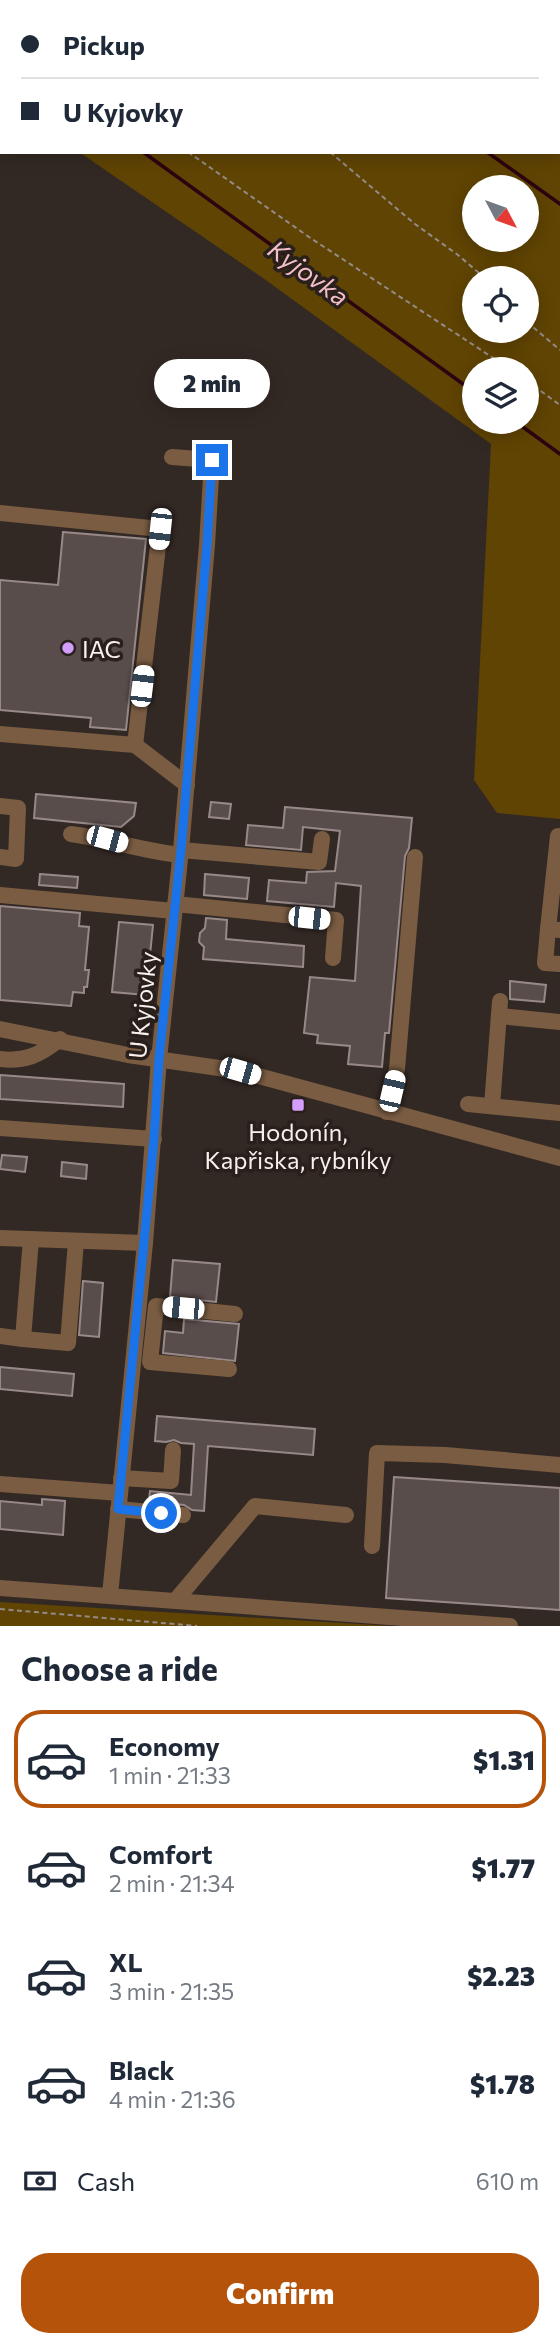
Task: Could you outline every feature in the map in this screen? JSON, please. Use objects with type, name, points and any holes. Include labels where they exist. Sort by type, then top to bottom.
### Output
[{"type":"lane","name":"U Kyjovky","points":[[110,1595],[120,1494],[142,1361],[139,1304],[159,1059],[187,785],[212,460],[172,457]]},
{"type":"lane","points":[[0,513],[160,529],[135,745]]},
{"type":"lane","points":[[0,734],[135,745],[187,785]]},
{"type":"lane","points":[[0,806],[18,808],[16,859],[0,857]]},
{"type":"lane","points":[[71,834],[107,839],[155,852],[319,862],[321,839]]},
{"type":"lane","points":[[558,836],[554,929],[545,963],[560,964]]},
{"type":"lane","points":[[387,1112],[397,1069],[415,857]]},
{"type":"lane","points":[[0,895],[336,920],[333,958]]},
{"type":"lane","points":[[492,1106],[500,1009],[560,1022]]},
{"type":"lane","points":[[0,1028],[128,1055],[240,1071],[560,1158]]},
{"type":"lane","points":[[0,1059],[29,1059],[60,1040]]},
{"type":"lane","points":[[468,1104],[560,1113]]},
{"type":"lane","points":[[0,1128],[154,1139]]},
{"type":"lane","points":[[0,1238],[145,1244]]},
{"type":"lane","points":[[23,1339],[31,1239]]},
{"type":"lane","points":[[0,1336],[68,1343],[76,1241]]},
{"type":"lane","points":[[139,1304],[235,1314]]},
{"type":"lane","points":[[156,1306],[142,1361],[229,1369]]},
{"type":"lane","points":[[120,1494],[171,1481],[173,1450]]},
{"type":"lane","points":[[372,1546],[377,1453],[444,1455],[560,1465]]},
{"type":"lane","points":[[0,1484],[120,1494],[183,1516]]},
{"type":"lane","points":[[176,1600],[255,1506],[346,1515]]},
{"type":"lane","points":[[0,1588],[510,1626]]},
{"type":"path","points":[[191,154],[492,357]]},
{"type":"path","points":[[332,154],[415,224],[471,266]]},
{"type":"path","points":[[539,332],[560,350]]},
{"type":"path","points":[[539,390],[560,405]]},
{"type":"path","points":[[0,1609],[197,1626]]},
{"type":"shaded area","points":[[82,154],[560,154],[560,819],[497,813],[474,780],[491,444],[477,434],[539,434],[539,357],[462,357],[462,423],[263,278]]},
{"type":"shaded area","points":[[0,1602],[391,1626],[0,1626]]},
{"type":"building","name":"IAC","points":[[63,532],[146,539],[126,730],[90,727],[91,718],[0,710],[0,580],[58,585]]},
{"type":"building","points":[[36,794],[136,803],[134,816],[121,827],[34,818]]},
{"type":"building","points":[[211,802],[231,804],[229,819],[209,817]]},
{"type":"building","points":[[285,807],[412,818],[409,848],[405,856],[389,1033],[385,1033],[382,1067],[348,1064],[350,1046],[317,1043],[318,1035],[304,1033],[310,977],[355,981],[361,886],[336,883],[334,907],[267,901],[269,880],[306,883],[307,872],[335,871],[340,831],[303,827],[301,850],[246,845],[248,825],[283,828]]},
{"type":"building","points":[[40,874],[78,877],[77,888],[39,885]]},
{"type":"building","points":[[205,874],[249,878],[247,899],[204,895]]},
{"type":"building","points":[[0,906],[80,913],[79,926],[89,927],[85,970],[89,970],[84,993],[73,992],[71,1006],[0,1000]]},
{"type":"building","points":[[206,918],[227,920],[226,939],[304,946],[303,967],[203,959],[204,947],[199,942]]},
{"type":"building","points":[[119,922],[153,925],[146,995],[112,992]]},
{"type":"building","points":[[510,981],[546,985],[544,1002],[510,999]]},
{"type":"building","points":[[0,1075],[124,1084],[123,1107],[0,1099]]},
{"type":"building","points":[[2,1155],[27,1157],[25,1172],[0,1169]]},
{"type":"building","points":[[62,1162],[87,1165],[86,1179],[61,1176]]},
{"type":"building","points":[[173,1260],[220,1264],[216,1302],[170,1297]]},
{"type":"building","points":[[83,1281],[103,1283],[99,1337],[79,1335]]},
{"type":"building","points":[[184,1319],[239,1324],[235,1361],[163,1353],[165,1331],[183,1333]]},
{"type":"building","points":[[0,1367],[74,1374],[72,1396],[0,1389]]},
{"type":"building","points":[[157,1416],[315,1429],[313,1455],[208,1446],[204,1511],[192,1510],[184,1505],[149,1501],[150,1491],[191,1495],[194,1444],[174,1440],[155,1441]]},
{"type":"building","points":[[394,1477],[560,1488],[560,1610],[386,1598]]},
{"type":"building","points":[[42,1499],[65,1501],[63,1535],[0,1529],[0,1501],[42,1505]]},
{"type":"waterway","name":"Kyjovka","points":[[146,154],[462,383]]},
{"type":"waterway","points":[[490,154],[560,204]]},
{"type":"waterway","name":"Kyjovka","points":[[532,434],[560,454]]},
{"type":"place","name":"IAC","points":[[68,648]]},
{"type":"place","name":"Hodonín, Kapřiska, rybníky","points":[[298,1105]]},
{"type":"route","points":[[161,1513],[118,1509],[181,850],[212,460]]}]
